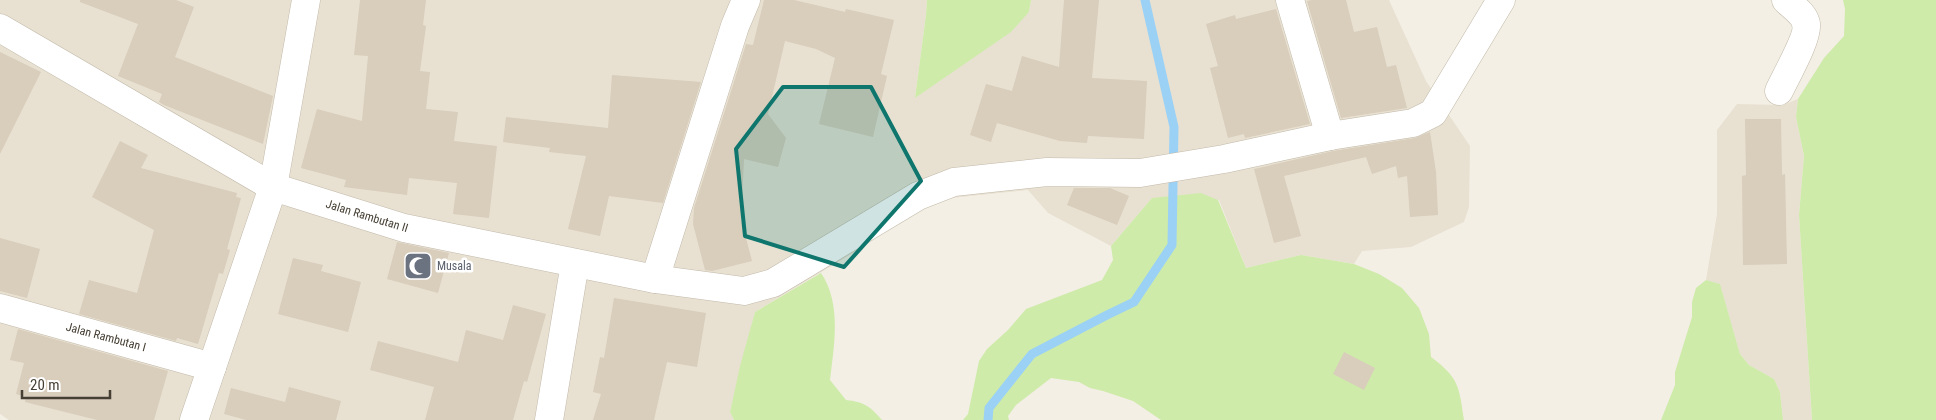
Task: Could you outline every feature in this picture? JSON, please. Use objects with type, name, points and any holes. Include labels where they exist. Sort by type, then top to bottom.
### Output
[{"type":"street","points":[[194,420],[273,187],[306,0]]},
{"type":"street","points":[[655,280],[732,35],[746,0]]},
{"type":"street","points":[[1290,0],[1330,136]]},
{"type":"street","name":"Jalan Rambutan II","points":[[0,28],[273,187],[404,228],[655,280],[744,291],[773,284],[918,196],[954,182],[1047,172],[1140,174],[1224,159],[1330,136],[1413,123],[1433,113],[1501,0]]},
{"type":"street","points":[[1779,91],[1803,40],[1806,28],[1804,19],[1786,0]]},
{"type":"street","points":[[549,420],[575,263]]},
{"type":"street","name":"Jalan Rambutan I","points":[[0,308],[212,367]]},
{"type":"highlighted area","points":[[783,87],[871,87],[921,181],[844,267],[745,236],[736,149]]},
{"type":"shaded area","points":[[0,0],[927,0],[915,98],[1029,12],[1031,0],[1389,0],[1426,81],[1470,146],[1469,207],[1464,222],[1411,247],[1362,251],[1354,264],[1301,255],[1246,268],[1219,200],[1152,198],[1111,246],[1048,213],[1028,190],[932,200],[858,250],[755,312],[730,412],[734,420],[9,420],[0,414]]},
{"type":"shaded area","points":[[1798,99],[1796,117],[1804,156],[1799,215],[1812,420],[1783,420],[1780,392],[1774,379],[1749,365],[1740,354],[1720,285],[1706,280],[1717,214],[1717,130],[1737,104],[1783,105]]},
{"type":"green space","points":[[927,0],[1031,0],[1029,12],[1011,32],[915,98]]},
{"type":"green space","points":[[1843,0],[1936,0],[1936,420],[1812,420],[1799,215],[1804,156],[1796,117],[1798,99],[1824,58],[1844,36],[1845,9]]},
{"type":"green space","points":[[1201,193],[1218,200],[1246,268],[1301,255],[1354,264],[1379,274],[1402,288],[1419,308],[1429,334],[1431,357],[1447,371],[1456,384],[1461,399],[1464,420],[1161,420],[1133,401],[1090,388],[1079,382],[1051,378],[1016,405],[1008,416],[1009,420],[963,420],[968,414],[979,361],[987,349],[1008,330],[1026,309],[1102,280],[1113,260],[1111,246],[1152,198]]},
{"type":"green space","points":[[821,273],[828,285],[834,311],[835,325],[830,380],[846,400],[858,402],[866,406],[874,411],[882,420],[734,420],[730,412],[755,312]]},
{"type":"green space","points":[[1706,280],[1720,284],[1740,354],[1749,365],[1774,379],[1780,392],[1783,420],[1661,420],[1675,385],[1675,372],[1692,317],[1692,302],[1696,288]]},
{"type":"building","points":[[80,0],[176,0],[194,7],[175,57],[273,96],[263,144],[164,105],[159,102],[162,94],[118,76],[138,24],[80,2]]},
{"type":"building","points":[[360,0],[426,0],[423,25],[426,26],[420,71],[430,72],[426,109],[458,112],[454,141],[497,146],[489,218],[453,214],[457,183],[409,178],[407,195],[344,187],[346,180],[301,168],[317,109],[362,121],[368,56],[354,55]]},
{"type":"building","points":[[764,0],[794,0],[845,12],[846,9],[894,20],[881,74],[887,76],[873,137],[819,124],[835,58],[816,49],[785,41],[768,114],[786,138],[778,167],[744,159],[741,219],[752,261],[712,271],[705,270],[693,224],[694,208],[746,44],[753,45]]},
{"type":"building","points":[[1064,0],[1099,0],[1092,78],[1147,81],[1144,139],[1088,136],[1087,143],[1060,141],[997,123],[991,142],[970,135],[986,84],[1012,91],[1022,56],[1059,67]]},
{"type":"building","points":[[1346,0],[1354,32],[1377,27],[1387,67],[1396,65],[1407,108],[1341,118],[1307,1]]},
{"type":"building","points":[[1276,9],[1310,124],[1245,138],[1244,134],[1228,138],[1210,68],[1218,66],[1206,24],[1235,15],[1236,19]]},
{"type":"building","points":[[0,52],[41,72],[0,154]]},
{"type":"building","points":[[612,75],[701,82],[663,203],[609,196],[600,236],[568,229],[586,156],[549,152],[550,148],[503,142],[506,117],[608,128]]},
{"type":"building","points":[[1745,119],[1781,119],[1782,175],[1785,174],[1787,264],[1743,265],[1742,176],[1746,175]]},
{"type":"building","points":[[1430,132],[1436,172],[1438,215],[1410,217],[1407,176],[1398,178],[1396,166],[1372,174],[1366,157],[1284,176],[1301,236],[1274,243],[1254,169],[1333,151],[1415,138]]},
{"type":"building","points":[[120,141],[148,155],[141,168],[237,193],[236,197],[241,198],[227,249],[230,250],[223,274],[219,273],[198,344],[177,338],[176,341],[79,314],[89,280],[137,293],[154,230],[92,197]]},
{"type":"building","points":[[1074,188],[1110,188],[1129,196],[1117,225],[1067,205]]},
{"type":"building","points":[[0,238],[40,249],[27,298],[0,291]]},
{"type":"building","name":"Musala","points":[[397,242],[449,253],[438,293],[387,279]]},
{"type":"building","points":[[293,258],[323,265],[321,271],[361,282],[348,332],[278,314]]},
{"type":"building","points":[[614,298],[706,313],[697,367],[667,362],[654,420],[593,420],[601,394],[593,392],[600,357],[604,358]]},
{"type":"building","points":[[513,305],[546,314],[527,382],[524,381],[513,420],[425,420],[434,387],[370,370],[378,341],[458,362],[466,330],[503,340]]},
{"type":"building","points":[[18,329],[168,371],[154,420],[97,420],[25,402],[26,397],[16,394],[24,363],[10,360]]},
{"type":"building","points":[[1344,352],[1375,368],[1364,390],[1333,374]]},
{"type":"building","points":[[289,387],[341,401],[336,420],[246,420],[224,414],[231,388],[285,402]]},
{"type":"waterway","points":[[988,420],[989,408],[1032,354],[1134,302],[1172,245],[1174,127],[1145,0]]},
{"type":"place","name":"Musala","points":[[418,266]]}]
